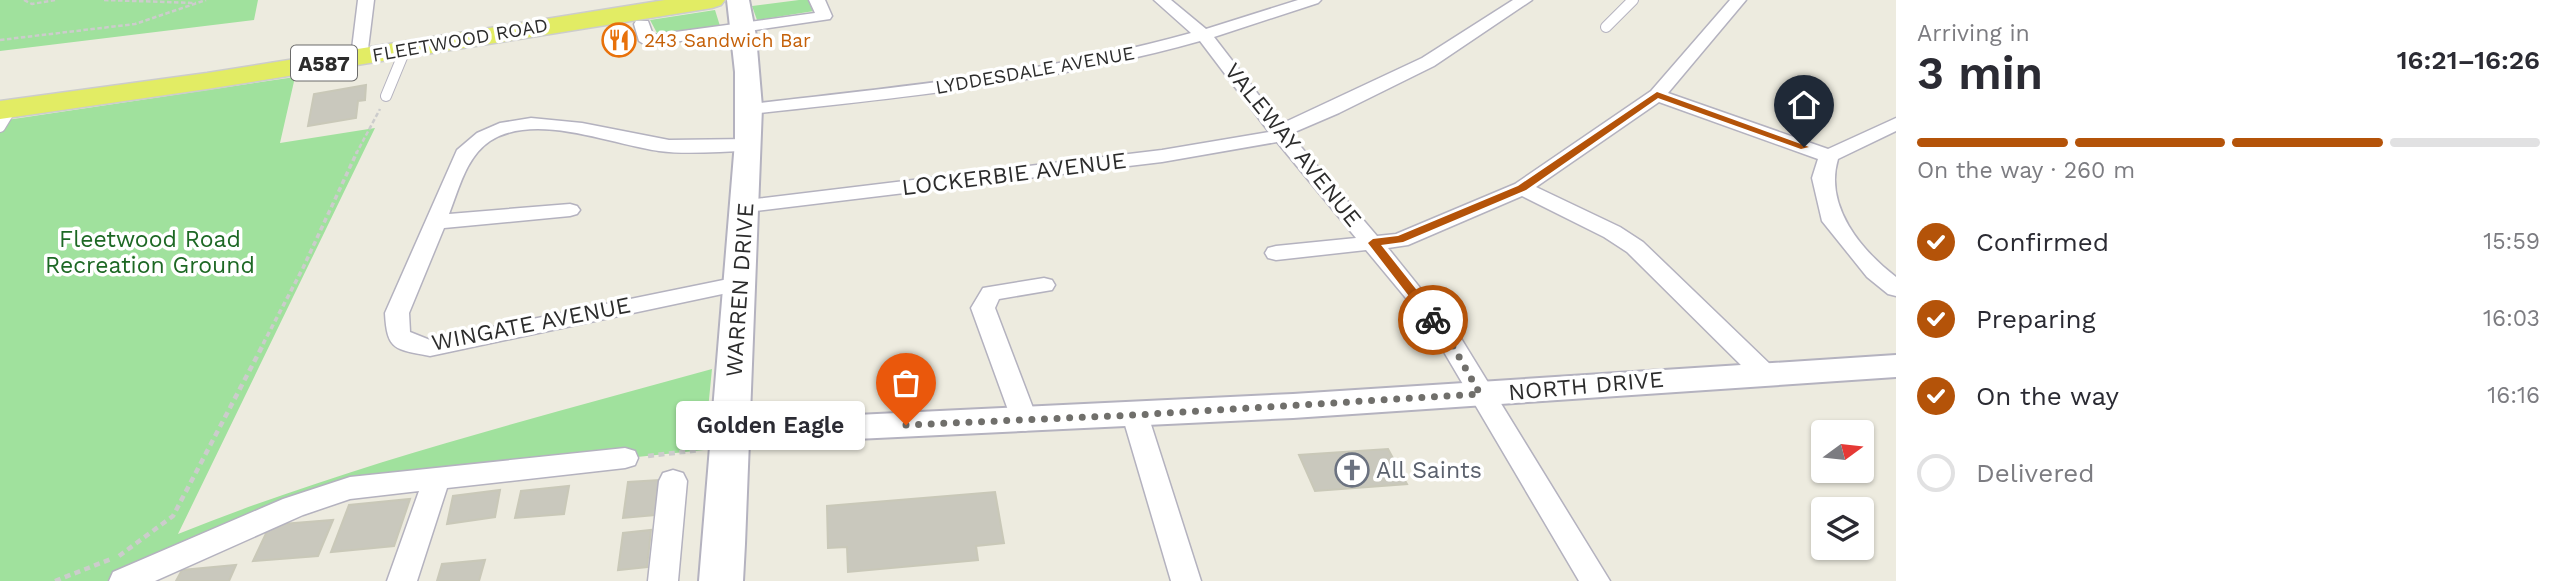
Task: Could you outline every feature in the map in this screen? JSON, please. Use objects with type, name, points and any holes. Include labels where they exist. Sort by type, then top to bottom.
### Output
[{"type":"main road","name":"FLEETWOOD ROAD","points":[[4,115],[712,0]]},
{"type":"main road","name":"WARREN DRIVE","points":[[721,581],[738,284],[747,206],[750,145],[750,109],[741,14]]},
{"type":"street","points":[[359,57],[366,0]]},
{"type":"street","points":[[642,24],[647,41],[741,14],[824,16],[817,0]]},
{"type":"street","name":"VALEWAY AVENUE","points":[[1162,0],[1205,36],[1280,134],[1373,243],[1453,346],[1595,581]]},
{"type":"street","name":"LYDDESDALE AVENUE","points":[[750,109],[1015,76],[1205,36],[1313,0]]},
{"type":"street","name":"LOCKERBIE AVENUE","points":[[747,206],[1162,156],[1280,134],[1428,62],[1524,0]]},
{"type":"street","points":[[1276,253],[1400,240],[1522,188],[1657,95],[1738,0]]},
{"type":"street","points":[[1657,95],[1829,156]]},
{"type":"street","name":"WINGATE AVENUE","points":[[738,284],[429,348],[412,344],[398,336],[396,325],[397,313],[464,154],[484,135],[525,123],[545,123],[658,145],[750,145]]},
{"type":"street","points":[[1896,124],[1829,156],[1822,178],[1833,220],[1875,272],[1896,289]]},
{"type":"street","points":[[1872,134],[1896,145]]},
{"type":"street","points":[[1522,188],[1612,232],[1635,247],[1763,372]]},
{"type":"street","points":[[436,222],[570,210]]},
{"type":"street","points":[[1025,421],[983,308],[991,293],[1044,285]]},
{"type":"street","name":"NORTH DRIVE","points":[[730,440],[1480,394],[1763,372],[1896,366]]},
{"type":"street","points":[[1135,415],[1186,581]]},
{"type":"street","points":[[124,581],[293,508],[350,488],[625,458]]},
{"type":"street","points":[[402,581],[437,478]]},
{"type":"street","points":[[663,581],[673,481]]},
{"type":"lane","points":[[1606,27],[1633,0]]},
{"type":"lane","points":[[386,96],[405,50]]},
{"type":"path","points":[[24,0],[32,4],[55,0]]},
{"type":"path","points":[[104,0],[168,4],[200,2]]},
{"type":"path","points":[[0,40],[135,24],[206,0]]},
{"type":"path","points":[[55,581],[121,555],[173,516],[303,268],[339,186],[386,96]]},
{"type":"path","points":[[625,458],[730,440]]},
{"type":"green space","points":[[0,0],[258,0],[254,20],[0,51]]},
{"type":"green space","points":[[810,0],[814,11],[757,20],[752,6]]},
{"type":"green space","points":[[715,10],[720,26],[657,33],[650,20]]},
{"type":"green space","name":"Fleetwood Road Recreation Ground","points":[[295,77],[280,143],[375,128],[178,534],[376,464],[712,369],[704,450],[350,487],[124,581],[0,581],[0,121]]},
{"type":"building","points":[[366,85],[365,100],[358,101],[356,118],[308,126],[314,94]]},
{"type":"building","name":"All Saints","points":[[1388,449],[1407,484],[1315,491],[1299,455]]},
{"type":"building","points":[[659,480],[655,515],[623,518],[628,482]]},
{"type":"building","points":[[569,486],[564,514],[515,518],[521,491]]},
{"type":"building","points":[[500,490],[495,517],[447,524],[453,496]]},
{"type":"building","points":[[995,492],[1004,543],[976,546],[978,560],[848,572],[847,547],[828,548],[827,506]]},
{"type":"building","points":[[410,499],[394,546],[331,552],[349,505]]},
{"type":"building","points":[[333,520],[318,556],[253,561],[270,525]]},
{"type":"building","points":[[651,530],[647,567],[618,570],[623,533]]},
{"type":"building","points":[[485,560],[479,581],[437,581],[442,564]]},
{"type":"building","points":[[236,565],[229,581],[176,581],[182,570]]},
{"type":"way so far","points":[[906,425],[1025,421],[1480,394],[1453,346],[1433,320]]},
{"type":"place","name":"243 Sandwich Bar","points":[[619,40]]},
{"type":"place","name":"Golden Eagle","points":[[906,425]]},
{"type":"place","name":"All Saints","points":[[1352,470]]},
{"type":"route","points":[[1433,320],[1373,243],[1400,240],[1522,188],[1657,95],[1804,147]]}]
